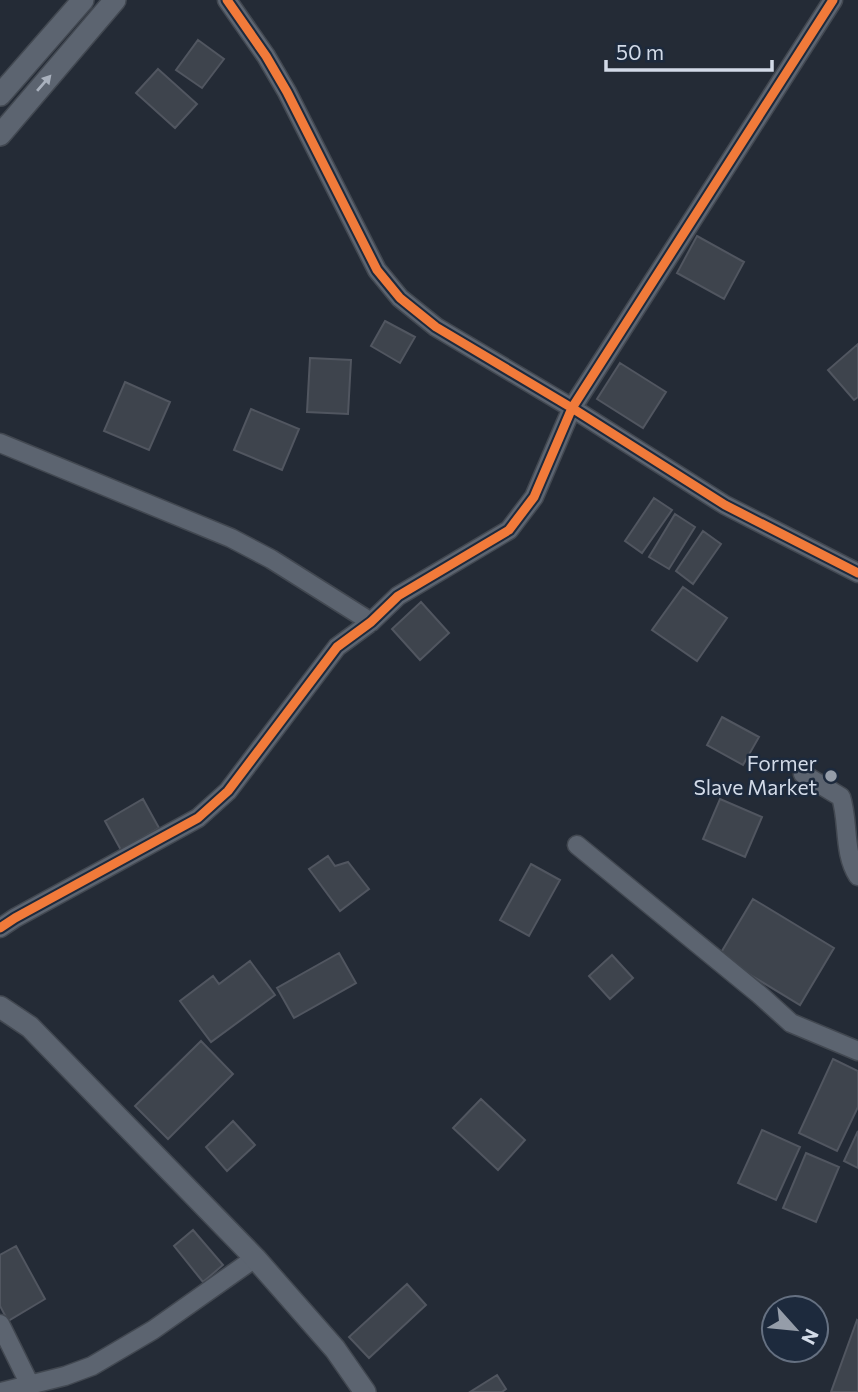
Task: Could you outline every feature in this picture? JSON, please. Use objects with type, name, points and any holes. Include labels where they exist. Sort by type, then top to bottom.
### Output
[{"type":"street","points":[[0,95],[83,0]]},
{"type":"street","points":[[0,135],[115,0]]},
{"type":"street","points":[[227,0],[287,92],[377,270],[400,298],[436,327],[572,408],[724,505],[858,573]]},
{"type":"street","points":[[0,929],[15,918],[198,818],[228,791],[337,647],[372,622],[398,596],[509,530],[534,497],[572,408],[833,0]]},
{"type":"street","points":[[0,443],[231,538],[271,559],[372,622]]},
{"type":"street","points":[[803,774],[841,797],[846,811],[853,868],[858,876]]},
{"type":"street","points":[[576,845],[791,1023],[858,1051]]},
{"type":"street","points":[[0,1007],[30,1027],[255,1258],[335,1349],[365,1392]]},
{"type":"street","points":[[1,1392],[65,1376],[92,1366],[153,1330],[255,1258]]},
{"type":"street","points":[[0,1324],[30,1385]]},
{"type":"building","points":[[198,40],[224,59],[202,88],[176,70]]},
{"type":"building","points":[[158,69],[197,104],[175,128],[136,93]]},
{"type":"building","points":[[697,236],[744,262],[724,299],[677,273]]},
{"type":"building","points":[[385,321],[415,337],[400,363],[371,346]]},
{"type":"building","points":[[858,344],[858,397],[854,400],[828,370]]},
{"type":"building","points":[[310,358],[351,360],[348,414],[307,412]]},
{"type":"building","points":[[620,363],[666,392],[643,428],[597,399]]},
{"type":"building","points":[[125,382],[170,402],[149,450],[104,431]]},
{"type":"building","points":[[251,409],[299,429],[282,470],[234,450]]},
{"type":"building","points":[[654,498],[672,510],[642,553],[625,541]]},
{"type":"building","points":[[675,514],[695,527],[669,569],[649,557]]},
{"type":"building","points":[[703,531],[721,544],[693,584],[676,571]]},
{"type":"building","points":[[683,587],[727,618],[697,661],[652,630]]},
{"type":"building","points":[[421,602],[449,633],[420,660],[392,629]]},
{"type":"building","points":[[722,717],[759,737],[743,765],[707,745]]},
{"type":"building","points":[[143,799],[159,828],[121,850],[105,821]]},
{"type":"building","points":[[720,799],[762,817],[745,857],[703,839]]},
{"type":"building","points":[[328,856],[335,866],[348,862],[369,889],[340,911],[309,869]]},
{"type":"building","points":[[531,864],[560,880],[529,936],[500,920]]},
{"type":"building","points":[[753,899],[834,948],[800,1005],[719,956]]},
{"type":"building","points":[[339,953],[356,983],[294,1018],[277,988]]},
{"type":"building","points":[[612,955],[633,978],[610,999],[589,976]]},
{"type":"building","points":[[250,961],[275,995],[211,1042],[180,1001],[213,976],[219,984]]},
{"type":"building","points":[[201,1041],[233,1074],[168,1139],[135,1106]]},
{"type":"building","points":[[833,1059],[858,1071],[858,1107],[837,1151],[799,1133]]},
{"type":"building","points":[[481,1099],[525,1140],[498,1170],[453,1128]]},
{"type":"building","points":[[233,1121],[255,1145],[227,1171],[206,1147]]},
{"type":"building","points":[[762,1130],[800,1147],[776,1200],[738,1183]]},
{"type":"building","points":[[858,1131],[858,1168],[844,1161]]},
{"type":"building","points":[[806,1153],[839,1167],[816,1222],[783,1208]]},
{"type":"building","points":[[193,1230],[223,1265],[203,1282],[174,1246]]},
{"type":"building","points":[[16,1246],[45,1299],[8,1321],[0,1306],[0,1255]]},
{"type":"building","points":[[407,1284],[426,1305],[369,1358],[349,1337]]},
{"type":"building","points":[[857,1320],[858,1392],[831,1392]]},
{"type":"building","points":[[497,1375],[506,1389],[502,1392],[470,1392]]},
{"type":"cycle path","points":[[227,0],[287,92],[377,270],[400,298],[436,327],[572,408],[725,505],[858,573]]},
{"type":"cycle path","points":[[0,928],[198,818],[228,791],[337,647],[371,622],[398,596],[509,530],[534,497],[572,408],[833,0]]},
{"type":"place","name":"Former Slave Market","points":[[831,776]]}]
